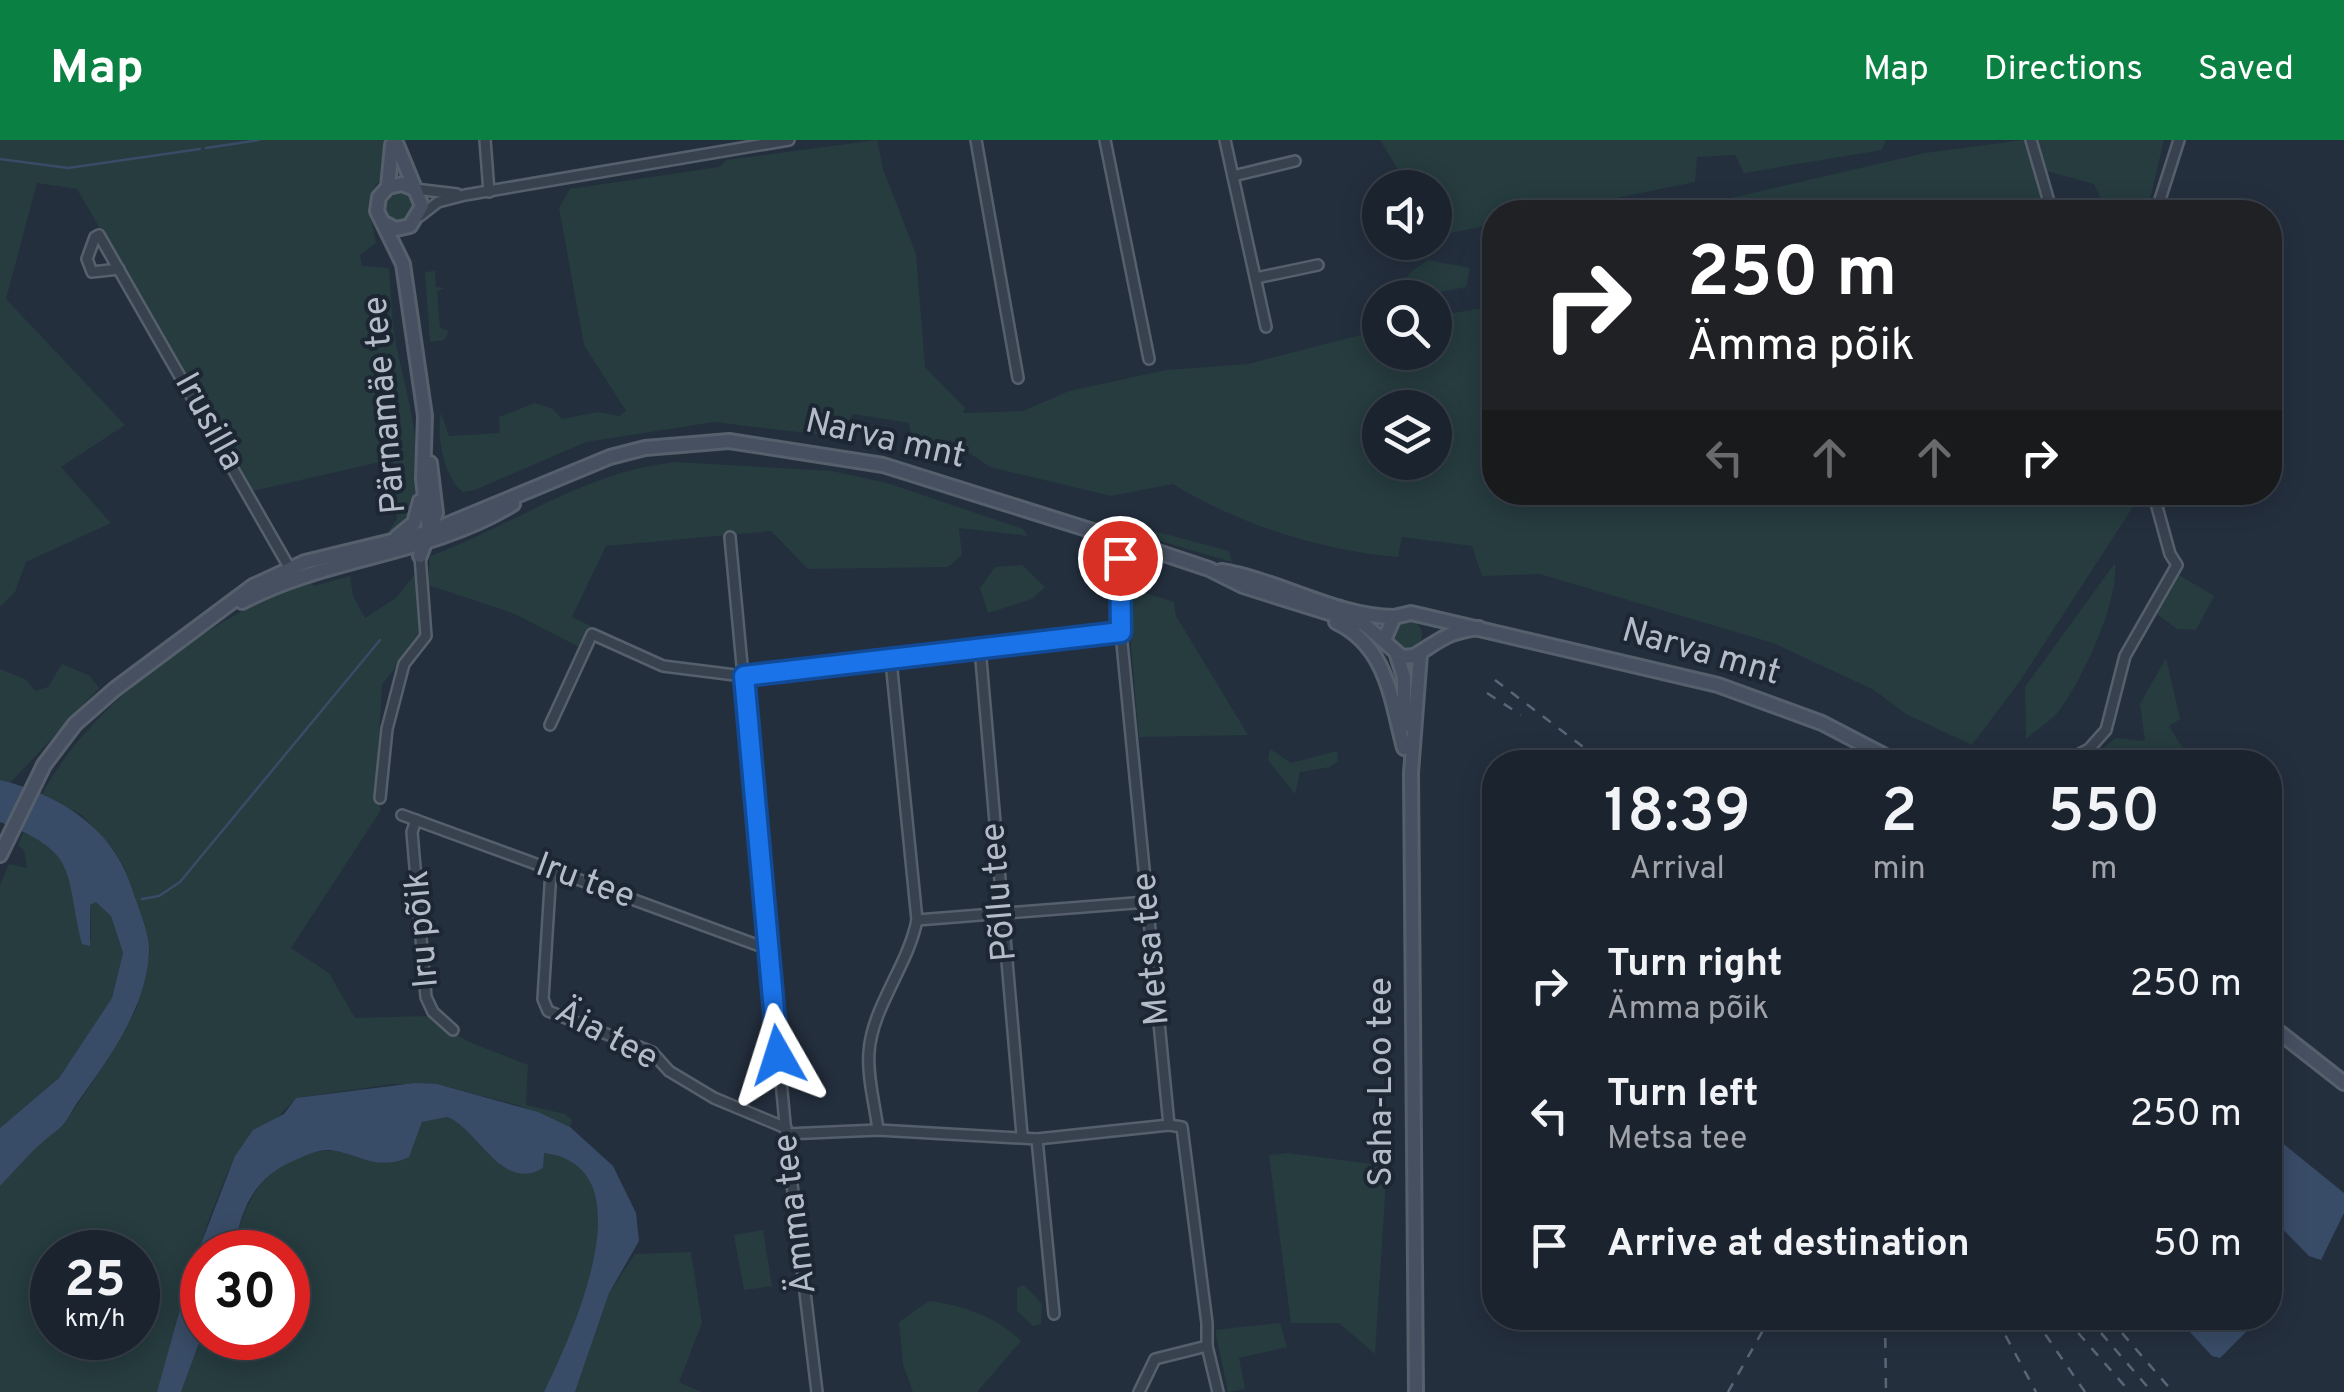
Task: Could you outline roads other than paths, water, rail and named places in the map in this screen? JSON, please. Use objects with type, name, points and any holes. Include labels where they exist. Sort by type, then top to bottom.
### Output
[{"type":"main road","points":[[394,140],[388,186],[377,204],[384,223],[396,229],[415,221]]},
{"type":"main road","points":[[394,140],[422,206],[407,242],[411,318]]},
{"type":"main road","points":[[388,186],[402,184],[414,190]]},
{"type":"main road","name":"Pärnamäe tee","points":[[384,223],[400,250],[427,444],[424,544]]},
{"type":"main road","name":"Narva mnt","points":[[0,855],[44,765],[75,724],[253,586],[384,543],[424,544],[496,504],[610,457],[645,448],[698,442],[767,444],[844,456],[932,478],[1209,569],[1284,599],[1364,624],[1385,638]]},
{"type":"main road","points":[[424,544],[436,514],[427,444]]},
{"type":"main road","points":[[384,543],[414,524],[423,479]]},
{"type":"main road","name":"Narva mnt","points":[[292,572],[455,535],[543,486]]},
{"type":"main road","points":[[434,493],[439,503],[456,512],[496,504]]},
{"type":"main road","name":"Narva mnt","points":[[1209,569],[1248,575],[1368,614],[1394,617],[1411,613],[1422,619],[1479,628],[1718,685],[1822,723],[1874,750]]},
{"type":"main road","points":[[1284,599],[1348,627],[1371,650],[1386,676],[1404,748]]},
{"type":"main road","points":[[1394,617],[1385,638],[1396,655]]},
{"type":"main road","points":[[1422,619],[1429,630],[1424,648]]},
{"type":"main road","name":"Narva mnt","points":[[1396,655],[1424,648],[1452,632],[1479,628]]},
{"type":"main road","name":"Saha-Loo tee","points":[[1416,1392],[1411,772],[1424,648]]},
{"type":"main road","name":"Saha-Loo tee","points":[[1396,655],[1404,677],[1404,748],[1411,772]]},
{"type":"main road","points":[[2282,1034],[2344,1083]]},
{"type":"street","points":[[486,140],[488,192]]},
{"type":"street","points":[[415,221],[438,202],[465,195],[789,140]]},
{"type":"street","points":[[976,140],[1018,378]]},
{"type":"street","points":[[1105,140],[1149,359]]},
{"type":"street","points":[[1225,140],[1266,327]]},
{"type":"street","points":[[2030,140],[2048,200]]},
{"type":"street","points":[[2160,200],[2179,140]]},
{"type":"street","points":[[1233,176],[1295,161]]},
{"type":"street","points":[[414,190],[465,195]]},
{"type":"street","points":[[1256,278],[1318,264]]},
{"type":"street","name":"Irusilla","points":[[119,270],[292,572]]},
{"type":"street","points":[[2089,750],[2106,730],[2125,656],[2178,565],[2170,554],[2157,505]]},
{"type":"street","name":"Ämma tee","points":[[730,537],[786,1131],[817,1392]]},
{"type":"street","name":"Metsa tee","points":[[1125,541],[1118,568],[1121,632],[1169,1124],[1182,1127],[1207,1346],[1218,1392]]},
{"type":"street","points":[[380,798],[387,729],[404,664],[426,636],[424,544]]},
{"type":"street","points":[[550,726],[592,634],[664,666],[744,676],[1121,632]]},
{"type":"street","name":"Põllu tee","points":[[980,648],[1022,1135]]},
{"type":"street","points":[[878,1130],[869,1052],[878,1017],[910,954],[918,920],[891,661]]},
{"type":"street","name":"Iru tee","points":[[402,815],[768,949]]},
{"type":"street","name":"Iru põik","points":[[416,820],[412,832],[426,998],[433,1012],[453,1030]]},
{"type":"street","name":"Äia tee","points":[[551,870],[543,999],[548,1011],[652,1052],[669,1071],[714,1098],[786,1131],[878,1130],[1022,1135],[1038,1139],[1169,1124]]},
{"type":"street","points":[[918,920],[1147,902]]},
{"type":"street","points":[[1038,1139],[1054,1314]]},
{"type":"street","points":[[1139,1392],[1155,1360],[1207,1346]]},
{"type":"water","points":[[0,780],[62,804],[111,847],[131,886],[149,952],[141,993],[113,1050],[63,1125],[0,1186],[0,1128],[59,1078],[112,998],[123,953],[111,916],[96,902],[90,905],[90,946],[82,944],[69,881],[56,855],[26,833],[0,822]]},
{"type":"water","points":[[415,1083],[437,1084],[538,1112],[570,1127],[613,1166],[636,1213],[639,1241],[609,1293],[575,1392],[544,1392],[570,1335],[594,1258],[598,1221],[593,1189],[576,1165],[544,1153],[543,1168],[515,1172],[447,1117],[422,1122],[409,1157],[397,1161],[378,1162],[325,1150],[293,1161],[259,1186],[245,1209],[239,1230],[206,1230],[235,1156],[253,1130],[284,1114],[296,1098]]},
{"type":"water","points":[[2282,1143],[2344,1193],[2344,1213],[2321,1260],[2309,1256],[2282,1228]]},
{"type":"water","points":[[180,1309],[180,1360],[193,1360],[181,1392],[157,1392]]},
{"type":"water","points":[[2188,1330],[2248,1330],[2220,1358],[2212,1356]]},
{"type":"waterway","points":[[206,148],[259,140]]},
{"type":"waterway","points":[[0,159],[68,168],[200,149]]},
{"type":"waterway","points":[[142,899],[159,896],[180,882],[380,640]]},
{"type":"railway","points":[[1495,680],[1587,750]]},
{"type":"railway","points":[[1487,693],[1521,715]]},
{"type":"railway","points":[[1728,1392],[1763,1330]]},
{"type":"railway","points":[[1885,1330],[1886,1392]]},
{"type":"railway","points":[[2002,1330],[2036,1392]]},
{"type":"railway","points":[[2042,1330],[2085,1392]]},
{"type":"railway","points":[[2076,1330],[2130,1392]]},
{"type":"railway","points":[[2098,1330],[2152,1392]]},
{"type":"railway","points":[[2119,1330],[2173,1392]]}]
